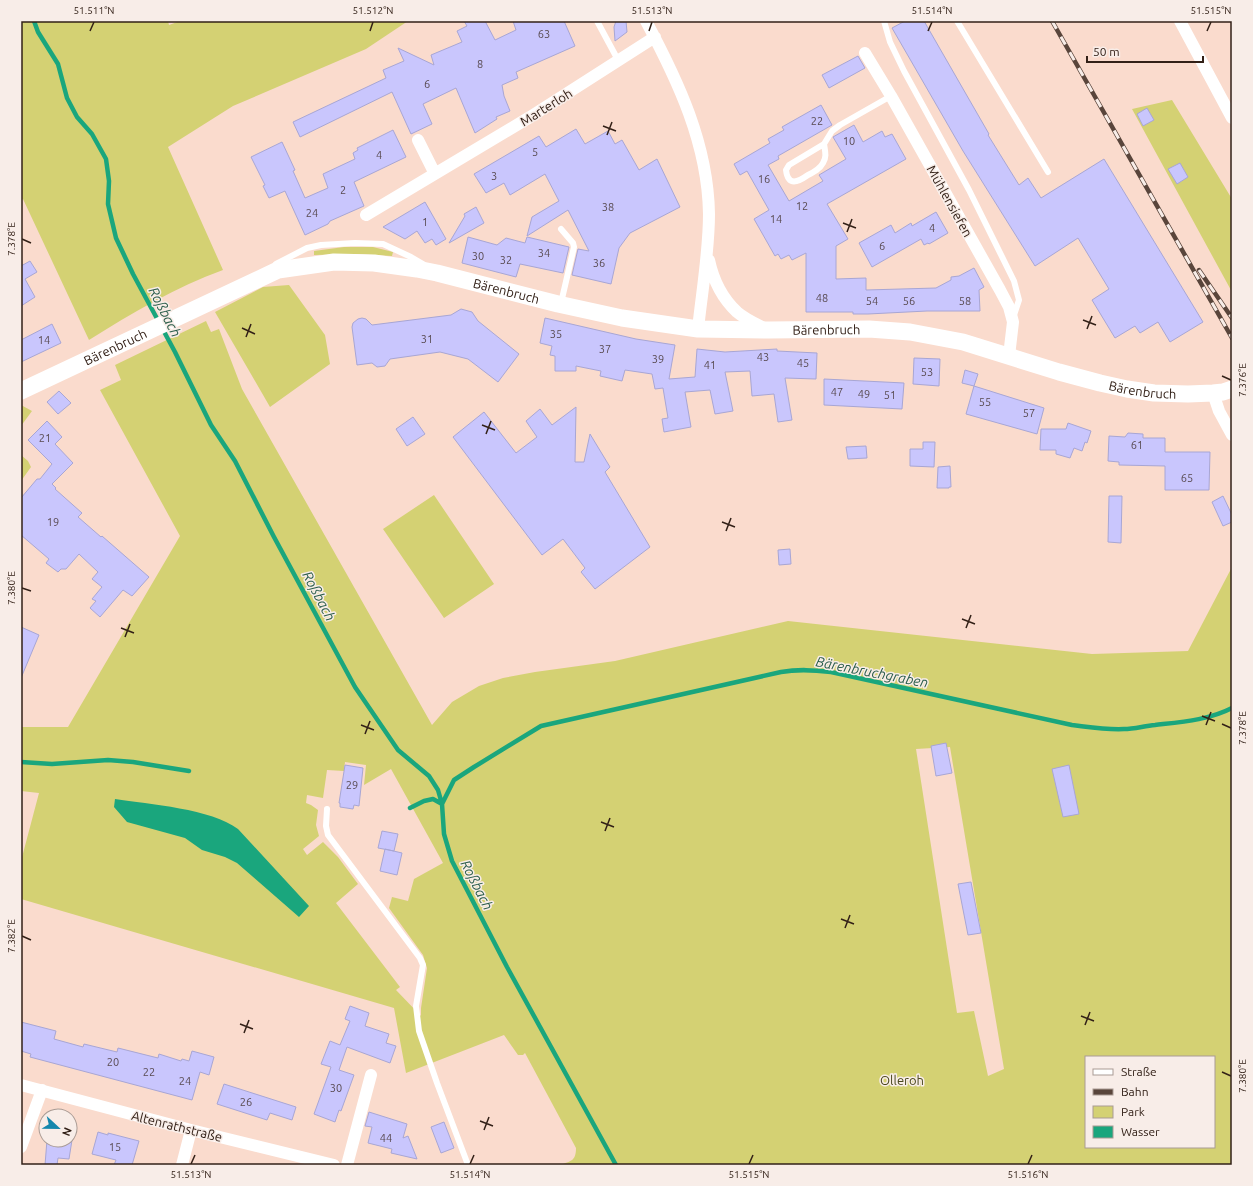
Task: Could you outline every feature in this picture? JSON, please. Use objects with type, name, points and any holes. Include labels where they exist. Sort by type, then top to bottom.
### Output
[{"type":"main road","name":"Bärenbruch","points":[[21,391],[278,270],[320,264],[354,262],[374,263],[417,269],[622,318],[698,329],[869,329],[910,332],[963,342],[1066,374],[1127,389],[1154,393],[1213,393],[1232,389]]},
{"type":"street","points":[[646,21],[671,70],[686,104],[694,126],[703,161],[709,214],[707,251],[698,329]]},
{"type":"street","points":[[1180,21],[1232,118]]},
{"type":"street","name":"Marterloh","points":[[366,215],[530,118],[654,37]]},
{"type":"street","name":"Mühlensiefen","points":[[865,53],[891,96],[1009,307],[1013,322],[1009,356]]},
{"type":"street","points":[[418,140],[435,174]]},
{"type":"street","points":[[707,251],[712,276],[718,288],[730,304],[737,312],[747,319],[769,330]]},
{"type":"street","points":[[1213,393],[1219,411],[1232,435]]},
{"type":"street","points":[[347,1165],[371,1075]]},
{"type":"street","name":"Altenrathstraße","points":[[21,1085],[191,1130],[334,1165]]},
{"type":"street","points":[[21,1147],[42,1090]]},
{"type":"street","points":[[182,1165],[191,1130]]},
{"type":"lane","points":[[597,21],[618,60]]},
{"type":"lane","points":[[884,21],[890,42],[904,71],[969,190],[1014,281],[1019,300],[1012,319]]},
{"type":"lane","points":[[957,21],[1048,172]]},
{"type":"lane","points":[[824,144],[824,163],[819,169],[796,182],[791,181],[788,178],[786,170],[789,165],[824,144],[832,131],[840,125],[891,96]]},
{"type":"lane","points":[[560,229],[573,243],[574,247],[560,304]]},
{"type":"lane","name":"Bärenbruch","points":[[252,282],[272,267],[307,248],[321,245],[355,243],[383,244],[411,257],[437,273]]},
{"type":"lane","points":[[327,809],[326,826],[328,835],[420,958],[423,965],[416,1006],[419,1031],[468,1165]]},
{"type":"green space","points":[[21,21],[168,21],[169,25],[180,21],[408,21],[366,49],[233,106],[168,147],[223,270],[188,284],[154,301],[89,340],[23,199],[21,200]]},
{"type":"green space","points":[[1172,100],[1232,199],[1232,292],[1132,109]]},
{"type":"green space","points":[[344,247],[373,247],[393,252],[392,256],[356,254],[314,255],[314,251]]},
{"type":"green space","points":[[289,285],[325,335],[330,364],[270,407],[215,312],[263,287]]},
{"type":"green space","name":"Olleroh","points":[[206,321],[211,332],[219,329],[242,389],[432,725],[452,702],[479,686],[503,678],[615,661],[788,621],[1092,654],[1188,651],[1232,567],[1232,1165],[560,1165],[574,1158],[576,1148],[525,1053],[523,1055],[518,1055],[504,1035],[406,1073],[394,1008],[21,899],[21,861],[39,793],[21,791],[21,727],[68,727],[180,536],[100,390],[121,380],[115,365]],"holes":[[[950,747],[1004,1069],[988,1076],[974,1011],[957,1013],[916,749]],[[345,762],[366,765],[364,785],[391,769],[443,863],[414,879],[408,901],[392,897],[389,908],[423,955],[427,968],[421,1016],[396,990],[400,987],[336,903],[358,884],[338,857],[323,842],[307,855],[303,849],[319,836],[316,825],[318,810],[306,803],[307,795],[323,798],[327,770],[344,771]]]},
{"type":"green space","points":[[21,405],[32,411],[21,426]]},
{"type":"green space","points":[[21,455],[28,461],[31,467],[21,481]]},
{"type":"green space","points":[[434,495],[494,584],[444,618],[383,529]]},
{"type":"water","points":[[115,799],[180,808],[227,822],[238,829],[309,906],[299,917],[237,863],[225,857],[202,850],[185,838],[127,822],[114,807]]},
{"type":"building","points":[[464,21],[485,21],[495,40],[516,30],[513,21],[564,21],[575,46],[516,72],[518,78],[502,85],[504,96],[510,111],[496,117],[497,119],[475,133],[456,88],[423,104],[432,124],[411,134],[392,92],[300,137],[293,122],[386,78],[383,70],[404,61],[398,48],[434,65],[431,55],[462,42],[457,31],[467,26]]},
{"type":"building","points":[[616,21],[626,21],[627,32],[615,41],[614,27]]},
{"type":"building","points":[[905,21],[924,21],[989,134],[988,135],[1019,185],[1028,178],[1041,198],[1104,159],[1203,322],[1170,342],[1158,322],[1140,333],[1135,326],[1115,338],[1092,300],[1109,289],[1078,238],[1035,266],[963,151],[892,28]]},
{"type":"building","points":[[858,56],[865,68],[829,88],[822,75]]},
{"type":"building","points":[[821,105],[832,125],[778,156],[779,159],[768,165],[789,201],[823,181],[819,175],[846,159],[833,137],[854,125],[863,142],[882,131],[885,137],[892,134],[906,159],[827,204],[848,239],[836,246],[836,279],[866,278],[866,290],[936,288],[951,280],[951,277],[959,276],[974,268],[984,287],[979,290],[980,311],[927,311],[868,314],[853,314],[853,312],[806,312],[806,253],[792,260],[789,255],[781,259],[778,254],[775,256],[754,219],[769,210],[747,171],[740,175],[734,164],[770,143],[768,139],[784,130],[782,127]]},
{"type":"building","points":[[1147,108],[1154,120],[1143,126],[1137,114]]},
{"type":"building","points":[[576,129],[585,144],[608,131],[615,144],[622,140],[639,170],[657,159],[680,207],[630,233],[619,248],[611,284],[572,275],[578,249],[589,251],[568,210],[527,236],[532,217],[559,201],[545,174],[510,195],[504,183],[486,193],[474,174],[539,136],[546,147]]},
{"type":"building","points":[[393,130],[406,157],[354,182],[364,206],[330,221],[328,224],[305,235],[285,191],[269,198],[263,186],[265,185],[251,157],[282,142],[295,170],[293,171],[305,198],[328,188],[323,174],[355,159],[353,153],[358,150],[357,148]]},
{"type":"building","points":[[1180,163],[1188,177],[1177,184],[1168,169]]},
{"type":"building","points":[[425,202],[446,239],[436,245],[432,239],[425,243],[417,231],[405,239],[383,227]]},
{"type":"building","points":[[476,207],[484,223],[449,243],[465,216],[464,214]]},
{"type":"building","points":[[936,212],[948,233],[929,244],[924,245],[921,239],[872,267],[859,243],[891,225],[895,233],[911,223],[912,226]]},
{"type":"building","points":[[468,237],[497,245],[506,238],[525,243],[527,237],[569,247],[563,273],[520,264],[516,277],[462,263]]},
{"type":"building","points":[[30,261],[37,272],[25,279],[35,297],[21,306],[21,266]]},
{"type":"building","points":[[461,309],[472,312],[478,321],[519,354],[498,382],[468,359],[440,352],[390,359],[385,366],[377,367],[372,363],[357,365],[352,327],[353,323],[358,319],[366,319],[372,325],[451,315]]},
{"type":"building","points":[[545,318],[636,339],[675,345],[669,379],[695,377],[697,349],[725,352],[777,349],[777,351],[817,353],[816,379],[785,378],[792,420],[778,422],[774,394],[752,396],[750,371],[725,372],[733,411],[715,414],[710,390],[685,392],[691,427],[664,432],[662,419],[668,418],[663,388],[655,389],[652,374],[625,370],[622,381],[600,376],[601,371],[576,366],[576,371],[555,371],[555,356],[550,355],[552,346],[540,343]]},
{"type":"building","points":[[52,324],[61,343],[21,362],[21,340]]},
{"type":"building","points":[[914,358],[940,359],[939,386],[913,384]]},
{"type":"building","points":[[965,370],[978,374],[974,386],[962,383]]},
{"type":"building","points":[[824,379],[904,383],[902,409],[824,405]]},
{"type":"building","points":[[974,386],[1044,408],[1037,434],[966,414]]},
{"type":"building","points":[[59,391],[71,403],[58,414],[47,402]]},
{"type":"building","points":[[576,407],[575,462],[584,462],[590,434],[610,467],[605,472],[650,547],[595,589],[581,572],[585,568],[563,539],[542,555],[453,437],[484,412],[516,453],[537,437],[526,421],[540,409],[552,425]]},
{"type":"building","points":[[413,417],[425,434],[407,446],[396,429]]},
{"type":"building","points":[[47,421],[62,437],[55,444],[73,463],[52,484],[56,488],[55,489],[82,513],[78,517],[149,577],[132,596],[123,590],[100,617],[90,608],[96,601],[92,599],[102,587],[92,579],[98,572],[79,554],[66,569],[61,569],[58,572],[46,563],[49,559],[21,535],[21,498],[37,479],[40,479],[52,464],[28,440]]},
{"type":"building","points":[[1068,423],[1091,431],[1087,443],[1085,442],[1082,451],[1074,448],[1070,458],[1056,454],[1056,450],[1040,450],[1041,429],[1066,429]]},
{"type":"building","points":[[1128,433],[1143,434],[1143,438],[1165,438],[1165,452],[1210,452],[1209,490],[1165,490],[1165,466],[1119,465],[1119,462],[1108,461],[1109,436],[1125,437]]},
{"type":"building","points":[[923,442],[935,442],[934,467],[910,466],[910,449],[923,449]]},
{"type":"building","points":[[866,446],[867,458],[848,459],[846,447]]},
{"type":"building","points":[[950,466],[951,487],[937,488],[938,467]]},
{"type":"building","points":[[1109,496],[1122,496],[1121,543],[1108,542]]},
{"type":"building","points":[[1223,496],[1232,515],[1232,522],[1223,526],[1212,502]]},
{"type":"building","points":[[790,549],[791,564],[779,565],[778,550]]},
{"type":"building","points":[[21,627],[39,635],[21,678]]},
{"type":"building","points":[[946,743],[952,773],[936,776],[931,746]]},
{"type":"building","points":[[345,765],[363,768],[359,806],[354,805],[353,809],[340,807],[339,803]]},
{"type":"building","points":[[1069,765],[1079,814],[1063,817],[1052,769]]},
{"type":"building","points":[[382,831],[398,834],[394,851],[378,848]]},
{"type":"building","points":[[385,849],[402,853],[397,875],[380,871]]},
{"type":"building","points":[[971,882],[981,933],[968,935],[958,884]]},
{"type":"building","points":[[350,1006],[369,1013],[365,1026],[389,1034],[386,1043],[396,1046],[390,1063],[347,1047],[339,1070],[354,1075],[341,1111],[339,1110],[335,1122],[314,1114],[331,1067],[321,1064],[330,1041],[340,1045],[350,1021],[345,1019]]},
{"type":"building","points":[[21,1022],[56,1031],[54,1039],[83,1047],[84,1044],[117,1052],[118,1048],[158,1058],[159,1054],[181,1061],[182,1059],[189,1061],[192,1051],[214,1057],[209,1075],[200,1072],[192,1100],[30,1057],[31,1054],[21,1051]]},
{"type":"building","points":[[224,1084],[296,1107],[292,1120],[270,1113],[267,1120],[217,1104]]},
{"type":"building","points":[[369,1112],[407,1124],[403,1138],[408,1136],[417,1159],[391,1153],[392,1149],[368,1143],[372,1127],[365,1126]]},
{"type":"building","points":[[444,1122],[454,1148],[441,1153],[431,1127]]},
{"type":"building","points":[[98,1132],[139,1141],[132,1165],[114,1165],[116,1160],[92,1154]]},
{"type":"building","points":[[46,1148],[71,1148],[69,1159],[58,1158],[57,1165],[45,1165]]},
{"type":"waterway","name":"Roßbach","points":[[34,21],[38,32],[58,64],[67,98],[77,117],[92,134],[106,159],[109,181],[108,204],[116,238],[133,274],[175,352],[211,425],[235,461],[355,687],[398,750],[429,776],[438,790],[442,804],[444,834],[452,861],[507,967],[616,1165]]},
{"type":"waterway","name":"Bärenbruchgraben","points":[[442,804],[454,780],[541,726],[788,671],[806,670],[831,672],[1072,725],[1105,729],[1132,729],[1151,725],[1195,720],[1232,708]]},
{"type":"waterway","points":[[21,762],[52,764],[108,760],[133,762],[189,771]]},
{"type":"waterway","points":[[410,808],[424,801],[433,799],[442,804]]},
{"type":"railway","points":[[1052,21],[1232,338]]},
{"type":"railway","points":[[1199,270],[1232,318]]}]
